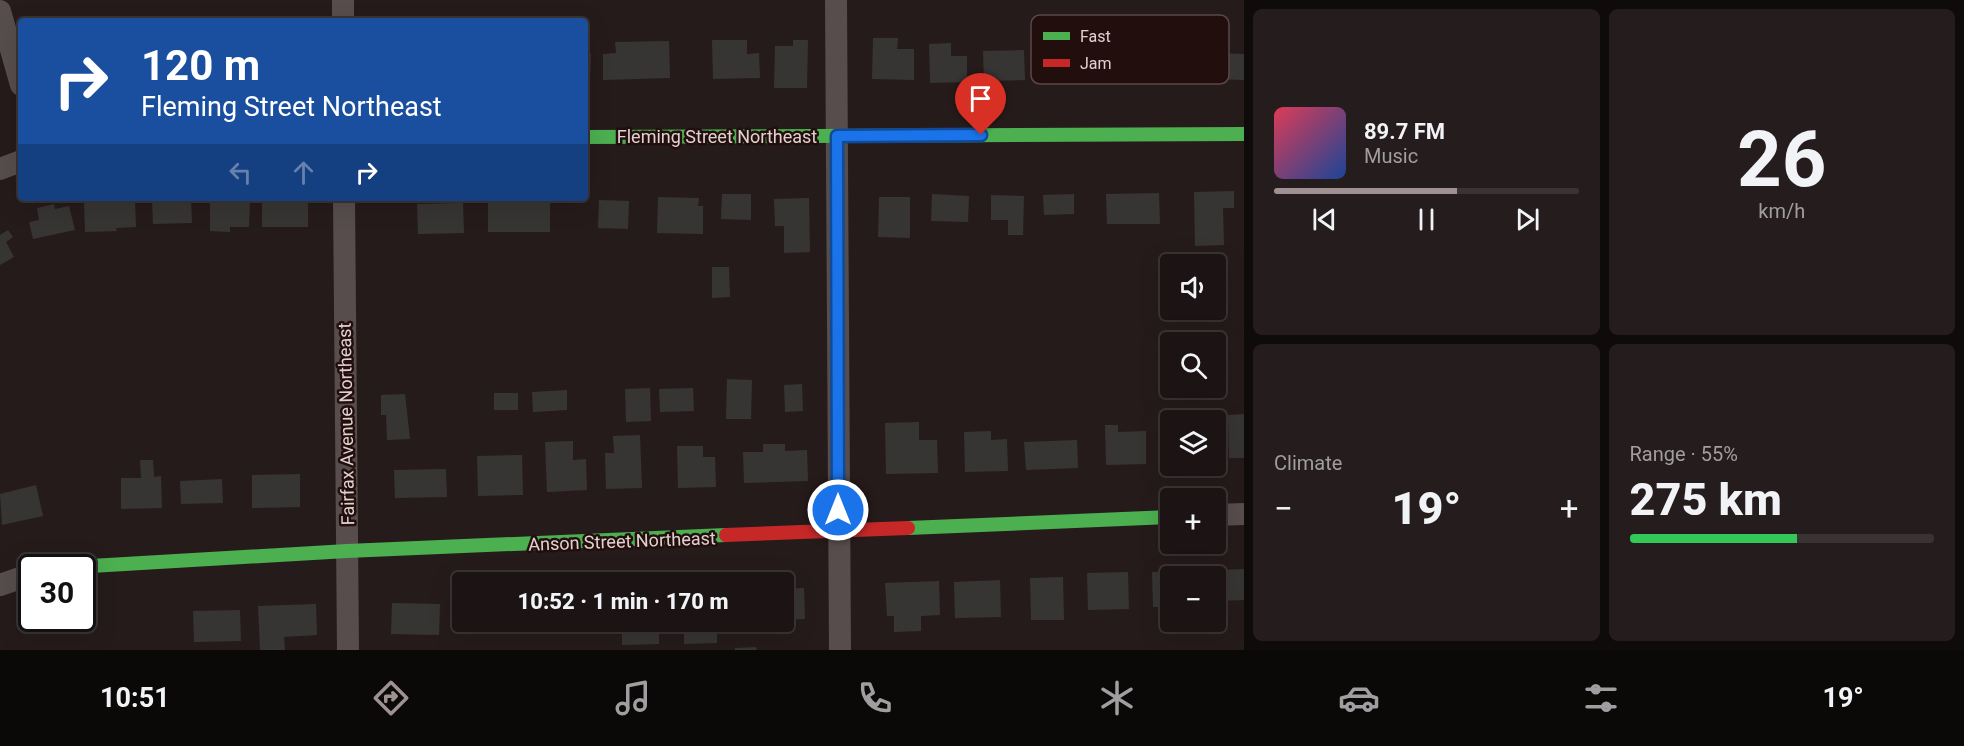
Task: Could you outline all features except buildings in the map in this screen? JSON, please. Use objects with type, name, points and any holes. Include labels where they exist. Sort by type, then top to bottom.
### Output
[{"type":"street","points":[[343,0],[343,18]]},
{"type":"street","points":[[836,0],[840,650]]},
{"type":"street","points":[[0,11],[18,74]]},
{"type":"street","name":"Fleming Street Northeast","points":[[588,137],[1244,134]]},
{"type":"street","points":[[0,170],[18,162]]},
{"type":"street","name":"Fairfax Avenue Northeast","points":[[344,201],[348,650]]},
{"type":"street","points":[[1226,515],[1244,514]]},
{"type":"street","name":"Anson Street Northeast","points":[[96,566],[347,551],[838,533],[1160,517]]},
{"type":"street","points":[[0,585],[18,579]]},
{"type":"traffic: fast","points":[[588,137],[1244,134]]},
{"type":"traffic: fast","points":[[908,528],[1160,517]]},
{"type":"traffic: fast","points":[[96,566],[347,551],[726,535]]},
{"type":"traffic: jam","points":[[726,535],[908,528]]},
{"type":"route","points":[[838,510],[837,136],[981,135]]}]
